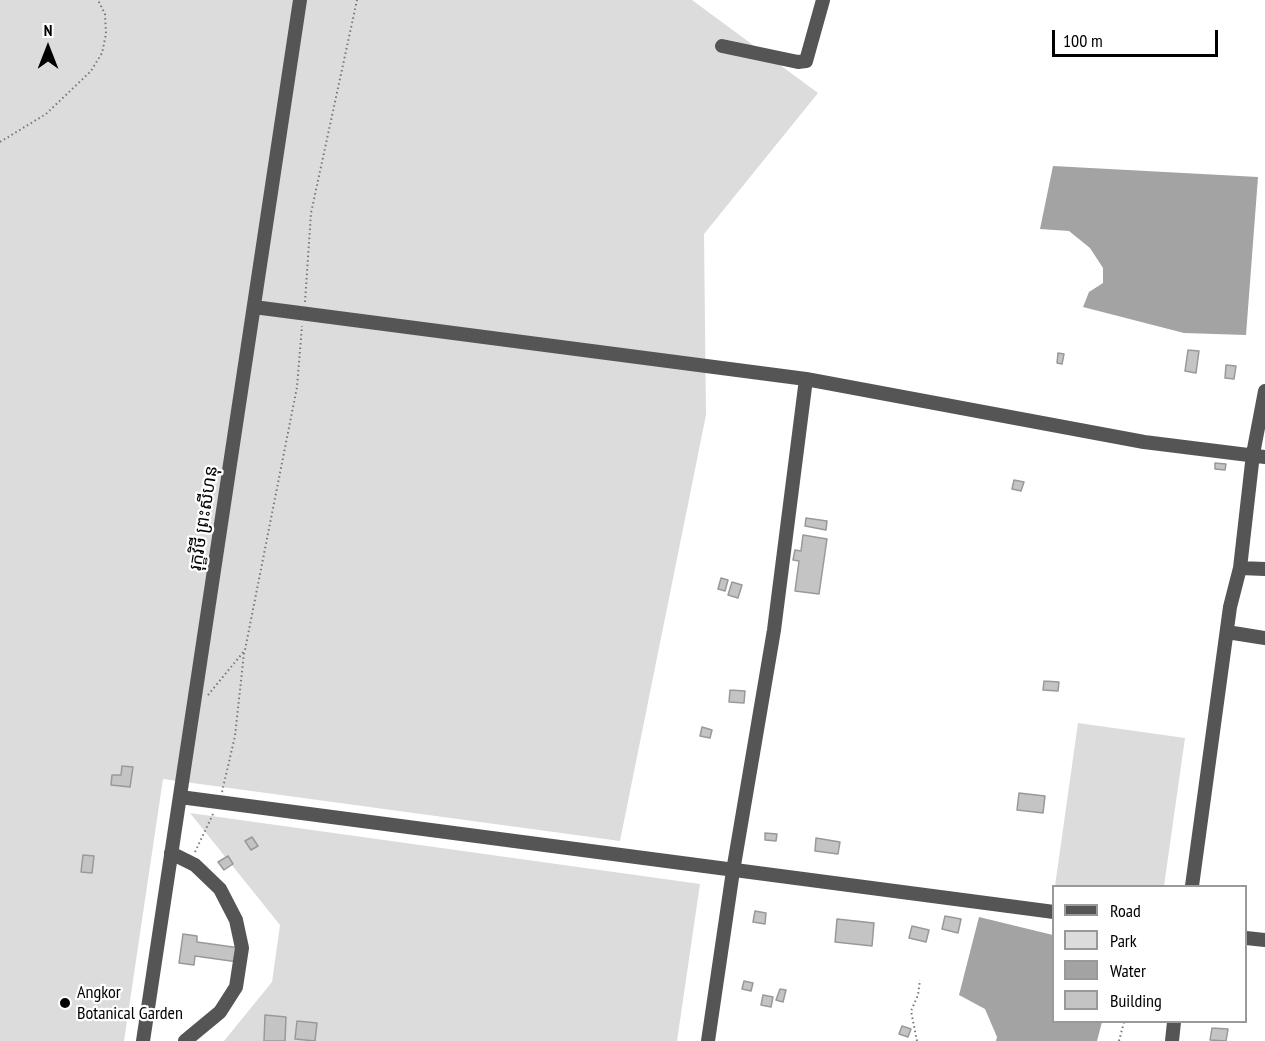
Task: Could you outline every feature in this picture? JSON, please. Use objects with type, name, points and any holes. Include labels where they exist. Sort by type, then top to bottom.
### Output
[{"type":"street","name":"រុក្ខវិថី ព្រះសីហនុ","points":[[143,1041],[300,0]]},
{"type":"street","points":[[722,46],[798,62],[806,61],[823,0]]},
{"type":"street","points":[[254,307],[484,335],[596,354],[806,379],[1144,442],[1259,456]]},
{"type":"street","points":[[708,1041],[733,871],[774,630],[806,379]]},
{"type":"street","points":[[1192,885],[1227,632],[1259,456],[1265,391]]},
{"type":"street","points":[[1240,568],[1265,570]]},
{"type":"street","points":[[1227,632],[1265,638]]},
{"type":"street","points":[[180,797],[1052,912]]},
{"type":"street","points":[[171,853],[189,862],[220,889],[236,920],[242,948],[236,987],[220,1012],[185,1041]]},
{"type":"street","points":[[1247,938],[1265,940]]},
{"type":"street","points":[[1172,1041],[1174,1023]]},
{"type":"path","points":[[0,141],[46,114],[91,71],[102,53],[106,34],[105,14],[98,0]]},
{"type":"path","points":[[189,862],[219,802],[235,736],[245,650],[297,387],[311,213],[357,0]]},
{"type":"path","points":[[208,695],[245,650]]},
{"type":"path","points":[[917,1041],[911,1011],[918,995],[920,980]]},
{"type":"path","points":[[1119,1041],[1124,1023]]},
{"type":"green space","points":[[0,0],[692,0],[818,93],[704,234],[706,415],[620,841],[163,779],[124,1041],[0,1041]]},
{"type":"green space","points":[[1078,723],[1185,738],[1164,885],[1055,885]]},
{"type":"green space","points":[[190,813],[700,884],[677,1041],[224,1041],[272,982],[280,925]]},
{"type":"water","points":[[1053,166],[1258,177],[1246,335],[1184,333],[1083,307],[1089,292],[1103,283],[1103,268],[1090,248],[1069,231],[1040,229]]},
{"type":"water","points":[[979,917],[1052,935],[1052,1023],[1102,1023],[1097,1041],[996,1041],[997,1037],[985,1009],[959,995]]},
{"type":"building","points":[[1188,350],[1199,351],[1196,373],[1185,371]]},
{"type":"building","points":[[1058,353],[1064,354],[1062,364],[1057,363]]},
{"type":"building","points":[[1226,365],[1236,366],[1234,379],[1225,378]]},
{"type":"building","points":[[1215,463],[1226,464],[1225,470],[1215,469]]},
{"type":"building","points":[[1014,480],[1024,482],[1021,491],[1012,489]]},
{"type":"building","points":[[806,518],[827,521],[826,530],[805,526]]},
{"type":"building","points":[[803,535],[827,539],[819,594],[795,591],[799,561],[793,560],[795,550],[801,551]]},
{"type":"building","points":[[721,578],[728,580],[725,591],[718,589]]},
{"type":"building","points":[[732,582],[742,585],[738,598],[728,595]]},
{"type":"building","points":[[1044,681],[1059,682],[1058,691],[1043,690]]},
{"type":"building","points":[[730,690],[745,691],[744,703],[729,702]]},
{"type":"building","points":[[702,727],[712,730],[710,738],[700,736]]},
{"type":"building","points":[[122,766],[133,767],[130,787],[111,785],[112,775],[121,775]]},
{"type":"building","points":[[1019,793],[1045,796],[1043,813],[1017,810]]},
{"type":"building","points":[[765,833],[777,834],[776,841],[765,840]]},
{"type":"building","points":[[252,837],[258,846],[251,850],[245,841]]},
{"type":"building","points":[[816,838],[840,842],[838,854],[815,851]]},
{"type":"building","points":[[83,855],[94,856],[92,873],[81,872]]},
{"type":"building","points":[[228,856],[233,864],[224,870],[218,862]]},
{"type":"building","points":[[755,911],[766,913],[765,924],[753,922]]},
{"type":"building","points":[[945,916],[961,919],[958,933],[942,929]]},
{"type":"building","points":[[837,919],[874,923],[872,946],[835,942]]},
{"type":"building","points":[[912,926],[929,930],[926,942],[909,938]]},
{"type":"building","points":[[183,934],[197,936],[197,942],[240,948],[238,962],[195,956],[194,965],[179,963]]},
{"type":"building","points":[[744,981],[753,983],[751,991],[742,989]]},
{"type":"building","points":[[780,989],[786,990],[783,1002],[776,1000]]},
{"type":"building","points":[[763,995],[773,997],[771,1007],[761,1005]]},
{"type":"building","points":[[265,1015],[286,1017],[285,1041],[264,1041]]},
{"type":"building","points":[[297,1021],[317,1023],[315,1041],[295,1039]]},
{"type":"building","points":[[902,1026],[911,1029],[908,1037],[899,1034]]},
{"type":"building","points":[[1212,1028],[1228,1029],[1226,1041],[1210,1040]]},
{"type":"place","name":"Angkor Botanical Garden","points":[[65,1003]]}]
